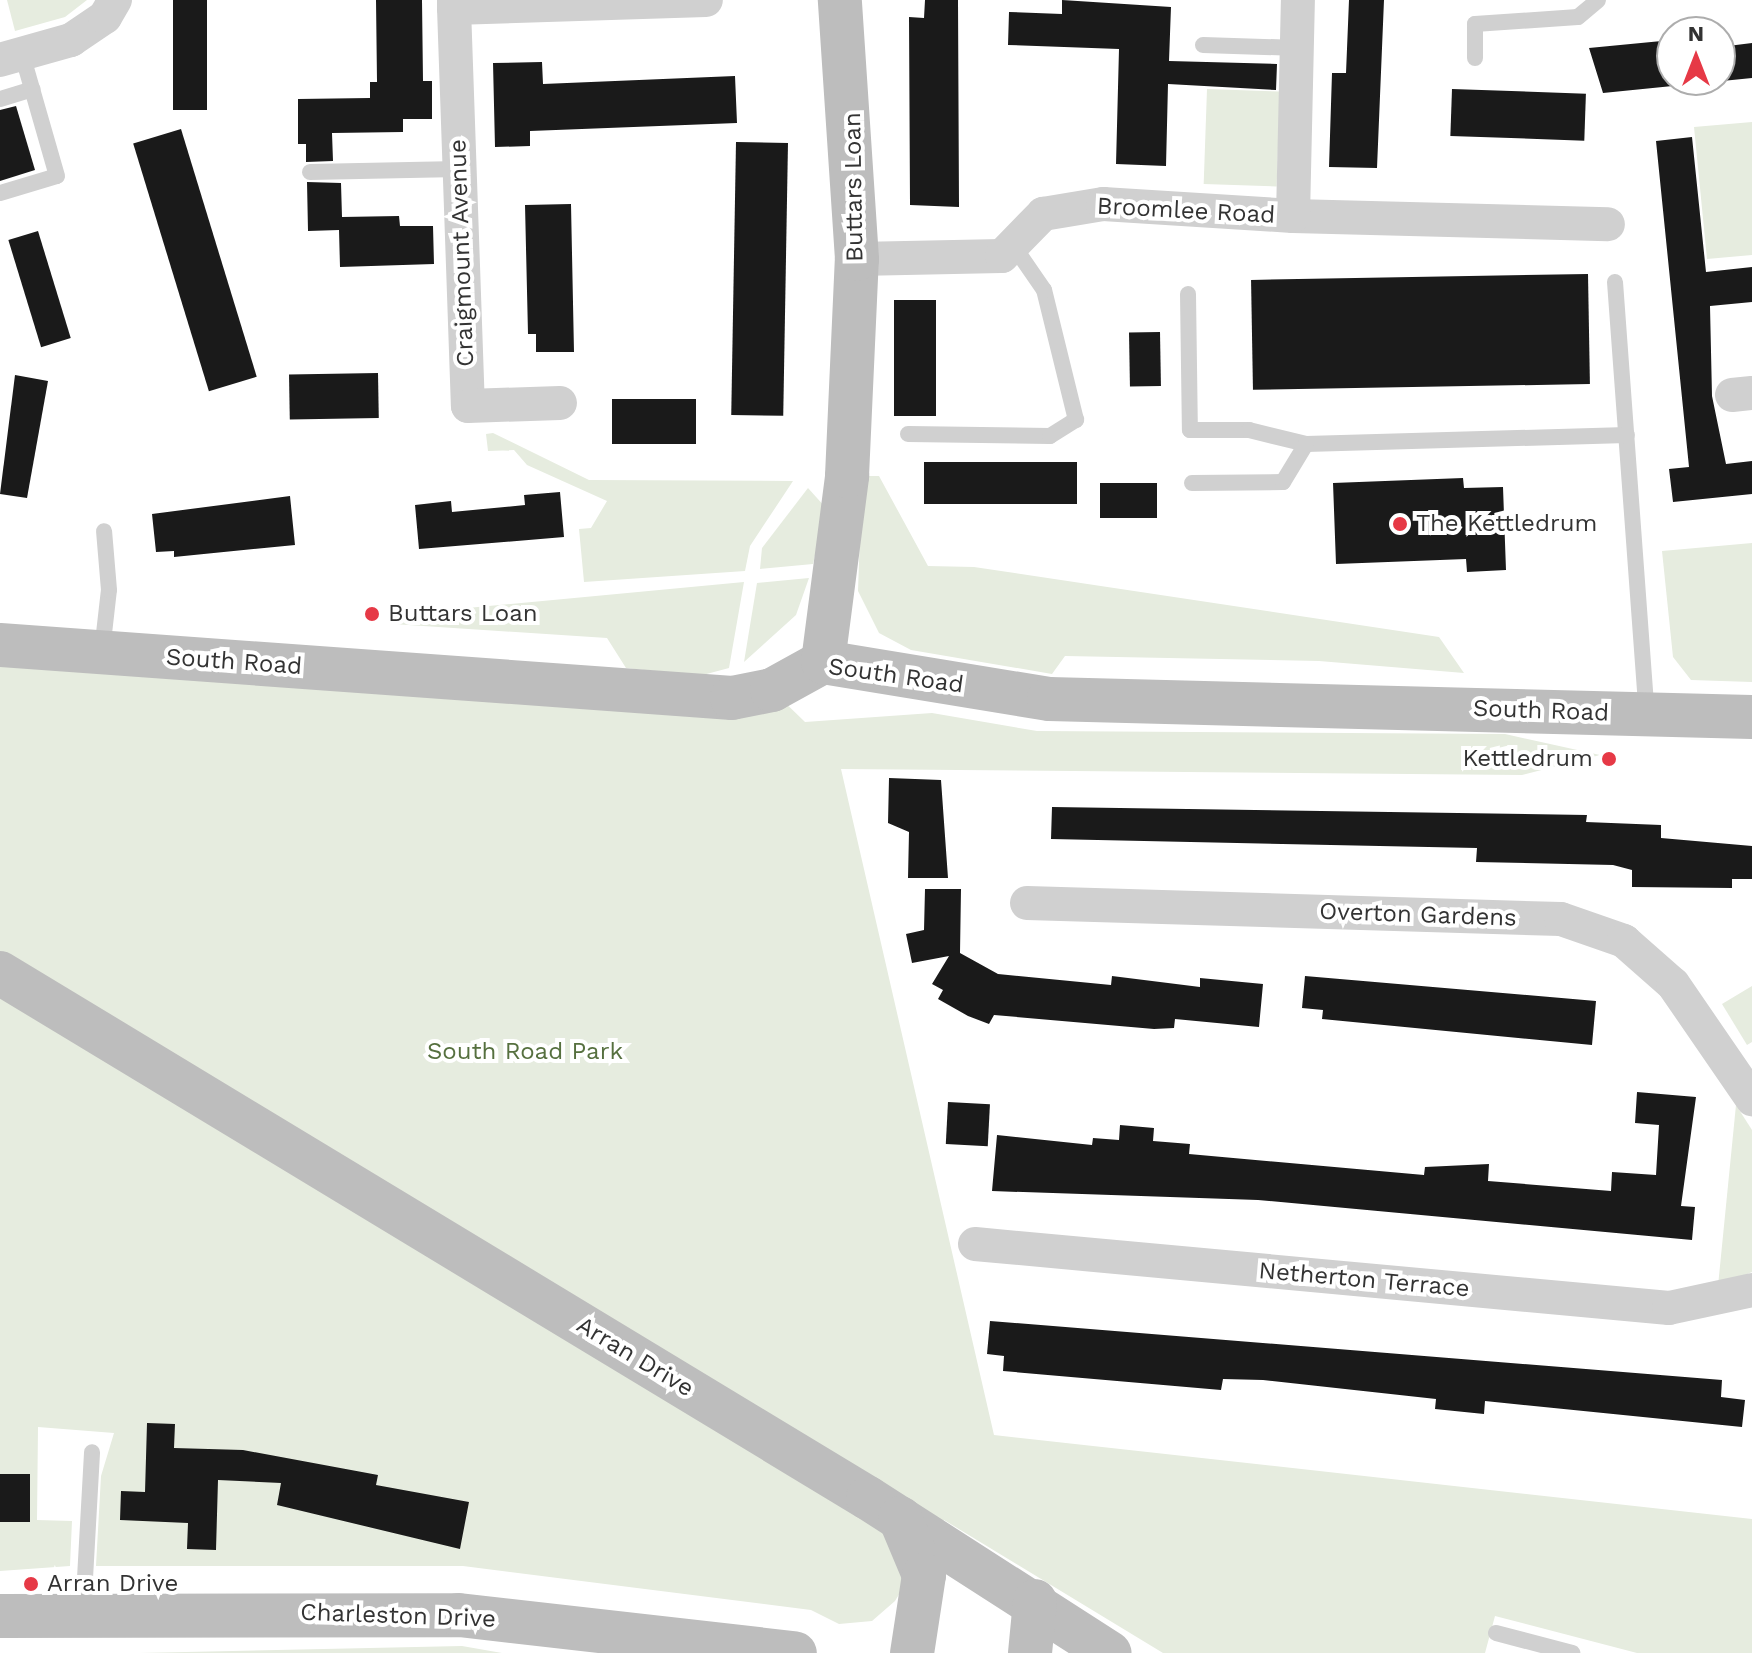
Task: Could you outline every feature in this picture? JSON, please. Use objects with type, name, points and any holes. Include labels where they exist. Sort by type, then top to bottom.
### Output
[{"type":"street","points":[[11,57],[71,40],[105,17],[115,0]]},
{"type":"street","points":[[454,4],[706,0]]},
{"type":"street","name":"Buttars Loan","points":[[823,662],[847,476],[857,259],[840,0]]},
{"type":"street","name":"Broomlee Road","points":[[1293,216],[1298,0]]},
{"type":"street","name":"Craigmount Avenue","points":[[454,4],[468,406],[560,403]]},
{"type":"street","name":"Broomlee Road","points":[[857,259],[1002,256],[1043,214],[1103,204],[1293,216],[1608,224]]},
{"type":"street","name":"South Road","points":[[0,645],[732,698],[772,690],[823,662],[1049,699],[1752,717]]},
{"type":"street","name":"Overton Gardens","points":[[1027,903],[1561,919],[1624,941],[1673,984],[1747,1083]]},
{"type":"street","name":"Arran Drive","points":[[0,973],[900,1518],[1035,1601],[1109,1653]]},
{"type":"street","name":"Netherton Terrace","points":[[975,1244],[1669,1308],[1752,1290]]},
{"type":"street","points":[[900,1518],[924,1575],[912,1653]]},
{"type":"street","points":[[1030,1653],[1035,1601]]},
{"type":"street","name":"Charleston Drive","points":[[0,1616],[459,1615],[795,1653]]},
{"type":"lane","points":[[1475,58],[1475,24],[1578,17],[1598,0]]},
{"type":"lane","points":[[1203,45],[1298,48]]},
{"type":"lane","points":[[0,193],[57,176],[33,89],[11,57]]},
{"type":"lane","points":[[0,99],[33,89]]},
{"type":"lane","points":[[310,172],[459,169]]},
{"type":"lane","points":[[908,434],[1050,436],[1076,420],[1044,290],[1013,245]]},
{"type":"lane","points":[[1615,282],[1647,714]]},
{"type":"lane","points":[[1188,294],[1190,430],[1249,430],[1306,444],[1627,435]]},
{"type":"lane","points":[[1192,483],[1283,482],[1306,444]]},
{"type":"lane","points":[[102,653],[109,590],[104,531]]},
{"type":"lane","points":[[83,1615],[92,1452]]},
{"type":"lane","points":[[1496,1633],[1572,1653]]},
{"type":"green space","points":[[7,0],[87,0],[65,17],[15,31]]},
{"type":"green space","points":[[1207,89],[1280,92],[1277,186],[1204,184]]},
{"type":"green space","points":[[1752,122],[1752,255],[1707,259],[1694,127]]},
{"type":"green space","points":[[493,433],[589,480],[793,481],[750,546],[745,571],[584,582],[579,529],[591,528],[607,501],[527,465],[514,450],[488,451],[486,434]]},
{"type":"green space","points":[[862,476],[879,476],[928,566],[974,567],[1439,637],[1464,673],[1319,661],[1065,656],[1052,674],[911,650],[879,633],[858,591]]},
{"type":"green space","points":[[808,488],[826,508],[813,564],[760,569],[762,548]]},
{"type":"green space","points":[[1752,543],[1752,682],[1691,680],[1673,657],[1662,551]]},
{"type":"green space","points":[[809,578],[796,615],[744,662],[757,583]]},
{"type":"green space","points":[[744,582],[729,668],[699,676],[626,668],[607,638],[393,624],[392,615]]},
{"type":"green space","name":"South Road Park","points":[[0,645],[772,690],[805,722],[932,713],[1037,731],[1505,734],[1600,755],[1522,775],[841,769],[994,1435],[1752,1519],[1752,1653],[1637,1653],[1495,1616],[1485,1653],[1163,1653],[944,1520],[895,1601],[872,1621],[839,1624],[811,1610],[463,1566],[96,1566],[101,1476],[114,1433],[38,1427],[37,1520],[72,1521],[70,1566],[0,1571]]},
{"type":"green space","points":[[1752,986],[1752,1042],[1747,1045],[1722,1004]]},
{"type":"green space","points":[[1736,1105],[1752,1130],[1752,1272],[1718,1286]]},
{"type":"green space","points":[[462,1646],[502,1653],[139,1653]]},
{"type":"building","points":[[173,0],[207,0],[207,110],[173,110]]},
{"type":"building","points":[[376,0],[422,0],[423,81],[432,81],[432,119],[403,119],[403,132],[332,133],[333,161],[306,162],[306,144],[298,144],[298,99],[370,98],[370,82],[377,82]]},
{"type":"building","points":[[925,0],[958,0],[959,207],[910,205],[909,17],[924,18]]},
{"type":"building","points":[[1062,0],[1171,7],[1169,61],[1277,64],[1276,90],[1168,84],[1166,166],[1116,164],[1119,49],[1008,45],[1009,12],[1062,14]]},
{"type":"building","points":[[1349,0],[1384,0],[1377,168],[1329,167],[1332,73],[1346,73]]},
{"type":"building","points":[[1656,42],[1656,88],[1603,93],[1589,48]]},
{"type":"building","points":[[1752,43],[1752,78],[1736,80],[1736,45]]},
{"type":"building","points":[[542,62],[543,84],[735,76],[737,123],[530,131],[530,146],[495,147],[493,63]]},
{"type":"building","points":[[1452,89],[1586,94],[1584,141],[1450,136]]},
{"type":"building","points":[[16,106],[35,170],[0,181],[0,110]]},
{"type":"building","points":[[181,129],[257,377],[209,391],[133,144]]},
{"type":"building","points":[[1692,137],[1706,272],[1752,267],[1752,302],[1710,306],[1712,396],[1726,464],[1752,461],[1752,494],[1673,502],[1669,469],[1689,467],[1656,141]]},
{"type":"building","points":[[736,142],[788,143],[783,416],[731,415]]},
{"type":"building","points":[[307,182],[341,183],[342,217],[399,216],[400,226],[433,226],[434,264],[340,267],[339,230],[308,231]]},
{"type":"building","points":[[571,204],[574,352],[536,352],[536,334],[528,334],[525,205]]},
{"type":"building","points":[[38,231],[71,338],[41,347],[8,240]]},
{"type":"building","points":[[1588,274],[1590,384],[1253,390],[1251,280]]},
{"type":"building","points":[[894,300],[936,300],[936,416],[894,416]]},
{"type":"building","points":[[1160,332],[1161,386],[1130,387],[1129,333]]},
{"type":"building","points":[[378,373],[379,418],[290,420],[289,375]]},
{"type":"building","points":[[15,375],[48,381],[27,498],[0,494]]},
{"type":"building","points":[[612,399],[696,399],[696,444],[612,444]]},
{"type":"building","points":[[924,462],[1077,462],[1077,504],[924,504]]},
{"type":"building","name":"The Kettledrum","points":[[1463,478],[1464,488],[1503,487],[1506,570],[1467,572],[1466,559],[1336,564],[1333,483]]},
{"type":"building","points":[[1100,483],[1157,483],[1157,518],[1100,518]]},
{"type":"building","points":[[560,492],[564,537],[419,549],[415,505],[451,501],[452,512],[525,505],[524,495]]},
{"type":"building","points":[[290,496],[295,545],[174,557],[174,551],[156,552],[152,514]]},
{"type":"building","points":[[889,778],[941,780],[948,878],[908,878],[909,832],[888,823]]},
{"type":"building","points":[[1052,807],[1587,815],[1586,822],[1661,825],[1661,838],[1752,846],[1752,879],[1732,879],[1732,888],[1632,887],[1632,870],[1613,865],[1476,862],[1477,848],[1051,839]]},
{"type":"building","points":[[925,889],[961,889],[960,953],[998,974],[1111,985],[1112,976],[1200,987],[1200,978],[1263,984],[1259,1027],[1175,1019],[1174,1028],[1154,1029],[994,1015],[989,1024],[968,1016],[938,999],[943,990],[932,984],[949,956],[912,963],[906,934],[924,930]]},
{"type":"building","points":[[1305,976],[1596,1001],[1592,1045],[1322,1019],[1323,1010],[1302,1008]]},
{"type":"building","points":[[1637,1092],[1696,1097],[1681,1206],[1695,1207],[1692,1240],[1258,1200],[992,1191],[997,1135],[1092,1145],[1093,1138],[1119,1140],[1120,1125],[1154,1128],[1153,1141],[1190,1144],[1189,1154],[1424,1175],[1425,1167],[1489,1164],[1488,1181],[1611,1191],[1612,1172],[1656,1175],[1659,1125],[1635,1123]]},
{"type":"building","points":[[948,1102],[990,1104],[988,1146],[946,1144]]},
{"type":"building","points":[[990,1321],[1722,1380],[1721,1397],[1745,1400],[1742,1427],[1485,1401],[1484,1414],[1435,1409],[1436,1399],[1263,1380],[1223,1379],[1221,1390],[1003,1371],[1004,1356],[987,1354]]},
{"type":"building","points":[[147,1423],[175,1424],[174,1448],[243,1450],[378,1475],[376,1485],[469,1502],[460,1549],[277,1505],[281,1483],[218,1480],[216,1550],[187,1549],[188,1523],[120,1520],[121,1491],[145,1492]]},
{"type":"building","points":[[0,1474],[30,1474],[30,1522],[0,1522]]},
{"type":"place","name":"The Kettledrum","points":[[1400,524]]},
{"type":"place","name":"Buttars Loan","points":[[372,614]]},
{"type":"place","name":"Kettledrum","points":[[1609,759]]},
{"type":"place","name":"Arran Drive","points":[[31,1584]]}]
